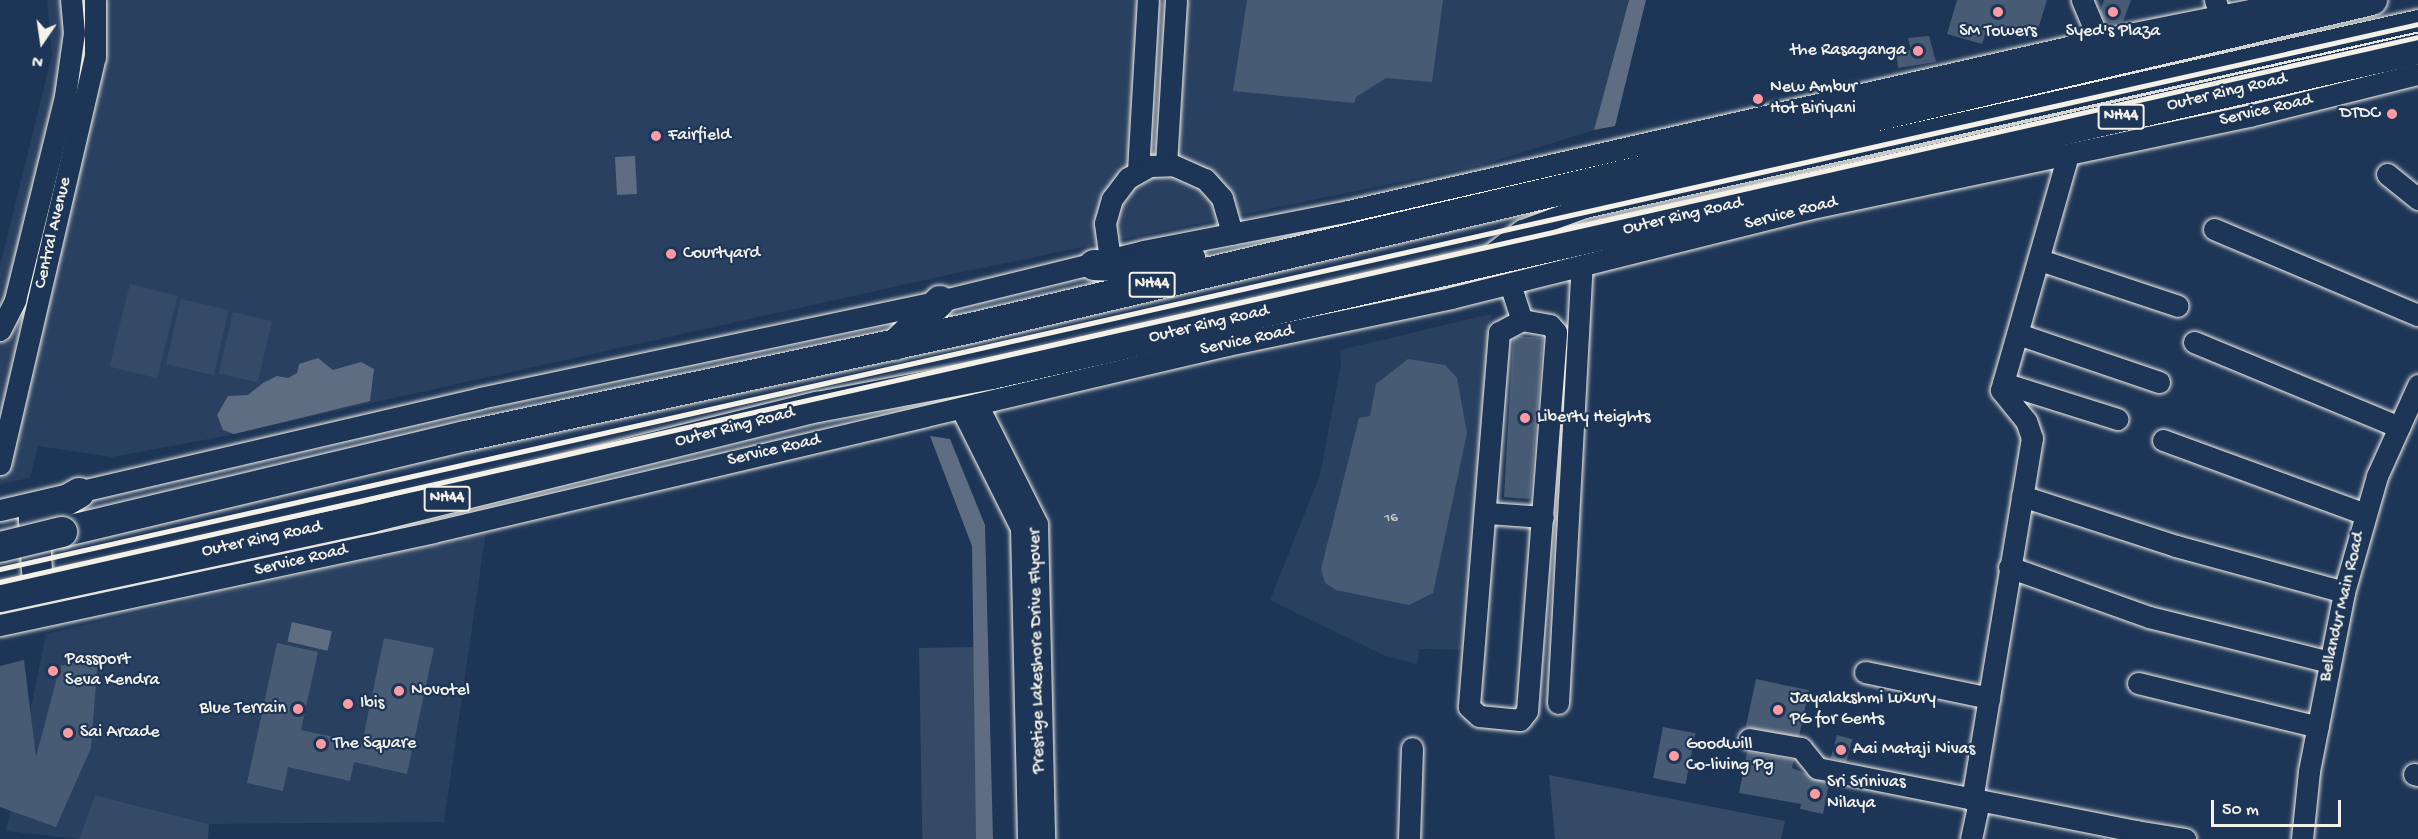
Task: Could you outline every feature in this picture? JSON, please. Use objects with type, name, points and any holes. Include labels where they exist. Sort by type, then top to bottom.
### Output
[{"type":"highway","name":"NH44","points":[[0,547],[466,436],[895,345],[1238,265],[1352,223],[1803,130],[2372,0]]},
{"type":"highway","name":"Outer Ring Road","points":[[0,597],[75,593],[372,517],[875,395],[1163,347],[1479,263],[2418,49]]},
{"type":"highway","points":[[1102,262],[1128,267],[1194,258],[1238,265]]},
{"type":"highway","points":[[895,345],[940,301]]},
{"type":"highway","points":[[0,580],[808,392],[875,395]]},
{"type":"highway","points":[[37,571],[34,519],[79,493]]},
{"type":"street","name":"Central Avenue","points":[[0,330],[15,300],[65,96],[74,33],[71,0]]},
{"type":"street","name":"Central Avenue","points":[[0,464],[95,57],[95,0]]},
{"type":"street","points":[[1138,171],[1148,0]]},
{"type":"street","points":[[1166,164],[1176,0]]},
{"type":"street","points":[[2082,0],[2099,40]]},
{"type":"street","points":[[0,510],[491,395],[940,301],[1232,234],[1352,223],[2218,9],[2299,0]]},
{"type":"street","points":[[1479,263],[1522,230],[1585,207],[2418,20]]},
{"type":"street","name":"Service Road","points":[[0,625],[75,593],[282,566],[969,406],[1163,347],[1510,284],[1807,209],[2068,155],[2418,74]]},
{"type":"street","points":[[1971,839],[1989,698],[2032,438],[2026,421],[2004,400],[2003,382],[2040,260],[2068,155]]},
{"type":"street","points":[[1102,262],[1112,198],[1138,171],[1166,164],[1205,179],[1227,210],[1232,234]]},
{"type":"street","points":[[2387,174],[2418,199]]},
{"type":"street","points":[[2214,229],[2418,315]]},
{"type":"street","points":[[2040,260],[2178,306]]},
{"type":"street","points":[[1558,703],[1582,266]]},
{"type":"street","points":[[1510,284],[1522,320]]},
{"type":"street","points":[[1522,320],[1550,325],[1556,332],[1543,517],[1527,711],[1520,720],[1479,716],[1469,707],[1488,513],[1499,332],[1522,320]]},
{"type":"street","points":[[2018,334],[2159,382]]},
{"type":"street","points":[[2194,342],[2399,427]]},
{"type":"street","points":[[2003,382],[2118,419]]},
{"type":"street","name":"Bellandur Main Road","points":[[2302,839],[2329,662],[2344,592],[2365,514],[2418,385]]},
{"type":"street","name":"Prestige Lakeshore Drive Flyover","points":[[969,406],[1037,524],[1028,839]]},
{"type":"street","points":[[2163,440],[2365,514]]},
{"type":"street","points":[[2022,496],[2176,546],[2344,592]]},
{"type":"street","points":[[1488,513],[1543,517]]},
{"type":"street","points":[[2009,567],[2149,618],[2329,662]]},
{"type":"street","name":"Prestige Lakeshore Drive Flyover","points":[[1033,655],[1044,839]]},
{"type":"street","points":[[1865,672],[1989,698]]},
{"type":"street","points":[[2138,683],[2318,727]]},
{"type":"street","points":[[1749,739],[1801,748],[1817,768],[2135,835],[2185,839]]},
{"type":"street","points":[[1409,839],[1412,748]]},
{"type":"shaded area","points":[[47,0],[1629,0],[1594,130],[1482,165],[943,276],[215,438],[112,457],[38,446],[30,478],[0,484],[0,266],[52,55]]},
{"type":"shaded area","points":[[1629,0],[1646,0],[1615,126],[1594,130]]},
{"type":"shaded area","points":[[635,156],[637,194],[617,195],[615,157]]},
{"type":"shaded area","points":[[130,284],[178,296],[157,378],[109,366]]},
{"type":"shaded area","points":[[181,299],[229,310],[214,375],[166,364]]},
{"type":"shaded area","points":[[233,312],[272,321],[258,382],[219,373]]},
{"type":"shaded area","points":[[1491,314],[1473,650],[1419,649],[1417,664],[1383,655],[1270,600],[1320,475],[1341,364],[1340,350]]},
{"type":"shaded area","points":[[318,358],[333,370],[361,362],[374,369],[370,401],[234,434],[223,430],[217,415],[228,396],[248,395],[263,383],[277,376],[288,378],[297,373],[299,364]]},
{"type":"shaded area","points":[[930,436],[950,439],[985,525],[993,839],[976,839],[972,546]]},
{"type":"shaded area","points":[[486,531],[444,822],[209,824],[95,795],[79,839],[6,831],[46,634]]},
{"type":"shaded area","points":[[292,622],[332,631],[327,651],[288,641]]},
{"type":"shaded area","points":[[974,647],[977,839],[922,839],[919,648]]},
{"type":"shaded area","points":[[1549,775],[1785,821],[1781,839],[1555,839]]},
{"type":"shaded area","points":[[95,795],[209,824],[208,839],[79,839]]},
{"type":"building","points":[[1247,0],[1443,0],[1432,82],[1386,78],[1356,97],[1354,103],[1233,91]]},
{"type":"building","name":"SM Towers","points":[[1957,0],[2047,0],[2035,39],[1988,25],[1982,44],[1947,34]]},
{"type":"building","name":"Syed's Plaza","points":[[2104,0],[2131,0],[2123,22],[2107,25],[2100,11]]},
{"type":"building","name":"the Rasaganga","points":[[1929,36],[1936,62],[1898,68],[1896,52],[1911,50],[1908,38]]},
{"type":"building","name":"Liberty Heights","points":[[1518,336],[1543,338],[1530,499],[1504,497],[1513,339]]},
{"type":"building","points":[[1408,359],[1445,365],[1457,378],[1467,433],[1433,593],[1409,605],[1336,590],[1325,583],[1321,569],[1359,418],[1370,416],[1376,384]]},
{"type":"building","name":"Novotel","points":[[384,638],[434,648],[407,774],[354,762],[350,781],[288,767],[283,791],[247,783],[277,643],[318,652],[301,730],[362,743]]},
{"type":"building","name":"Sai Arcade","points":[[98,657],[91,748],[56,827],[0,807],[0,666],[24,660],[36,757],[60,666]]},
{"type":"building","name":"Jayalakshmi Luxury PG for Gents","points":[[1756,679],[1809,690],[1799,738],[1746,727]]},
{"type":"building","name":"Goodwill Co-living Pg","points":[[1663,727],[1695,733],[1685,784],[1653,778]]},
{"type":"building","name":"Aai Mataji Nivas","points":[[1837,735],[1852,739],[1846,762],[1831,758]]},
{"type":"building","points":[[1747,752],[1794,760],[1792,768],[1829,783],[1823,814],[1800,809],[1801,804],[1739,793]]},
{"type":"railway","points":[[0,569],[2418,24]]},
{"type":"railway","points":[[0,582],[2418,37]]},
{"type":"place","name":"SM Towers","points":[[1998,12]]},
{"type":"place","name":"Syed's Plaza","points":[[2113,12]]},
{"type":"place","name":"the Rasaganga","points":[[1918,51]]},
{"type":"place","name":"New Ambur Hot Biriyani","points":[[1758,99]]},
{"type":"place","name":"DTDC","points":[[2392,114]]},
{"type":"place","name":"Fairfield","points":[[656,136]]},
{"type":"place","name":"Courtyard","points":[[671,254]]},
{"type":"place","name":"Liberty Heights","points":[[1525,418]]},
{"type":"place","name":"Passport Seva Kendra","points":[[53,671]]},
{"type":"place","name":"Novotel","points":[[399,691]]},
{"type":"place","name":"Ibis","points":[[348,704]]},
{"type":"place","name":"Blue Terrain","points":[[298,709]]},
{"type":"place","name":"Jayalakshmi Luxury PG for Gents","points":[[1778,710]]},
{"type":"place","name":"Sai Arcade","points":[[68,733]]},
{"type":"place","name":"The Square","points":[[321,744]]},
{"type":"place","name":"Aai Mataji Nivas","points":[[1841,750]]},
{"type":"place","name":"Goodwill Co-living Pg","points":[[1674,756]]},
{"type":"place","name":"Sri Srinivas Nilaya","points":[[1815,794]]}]
